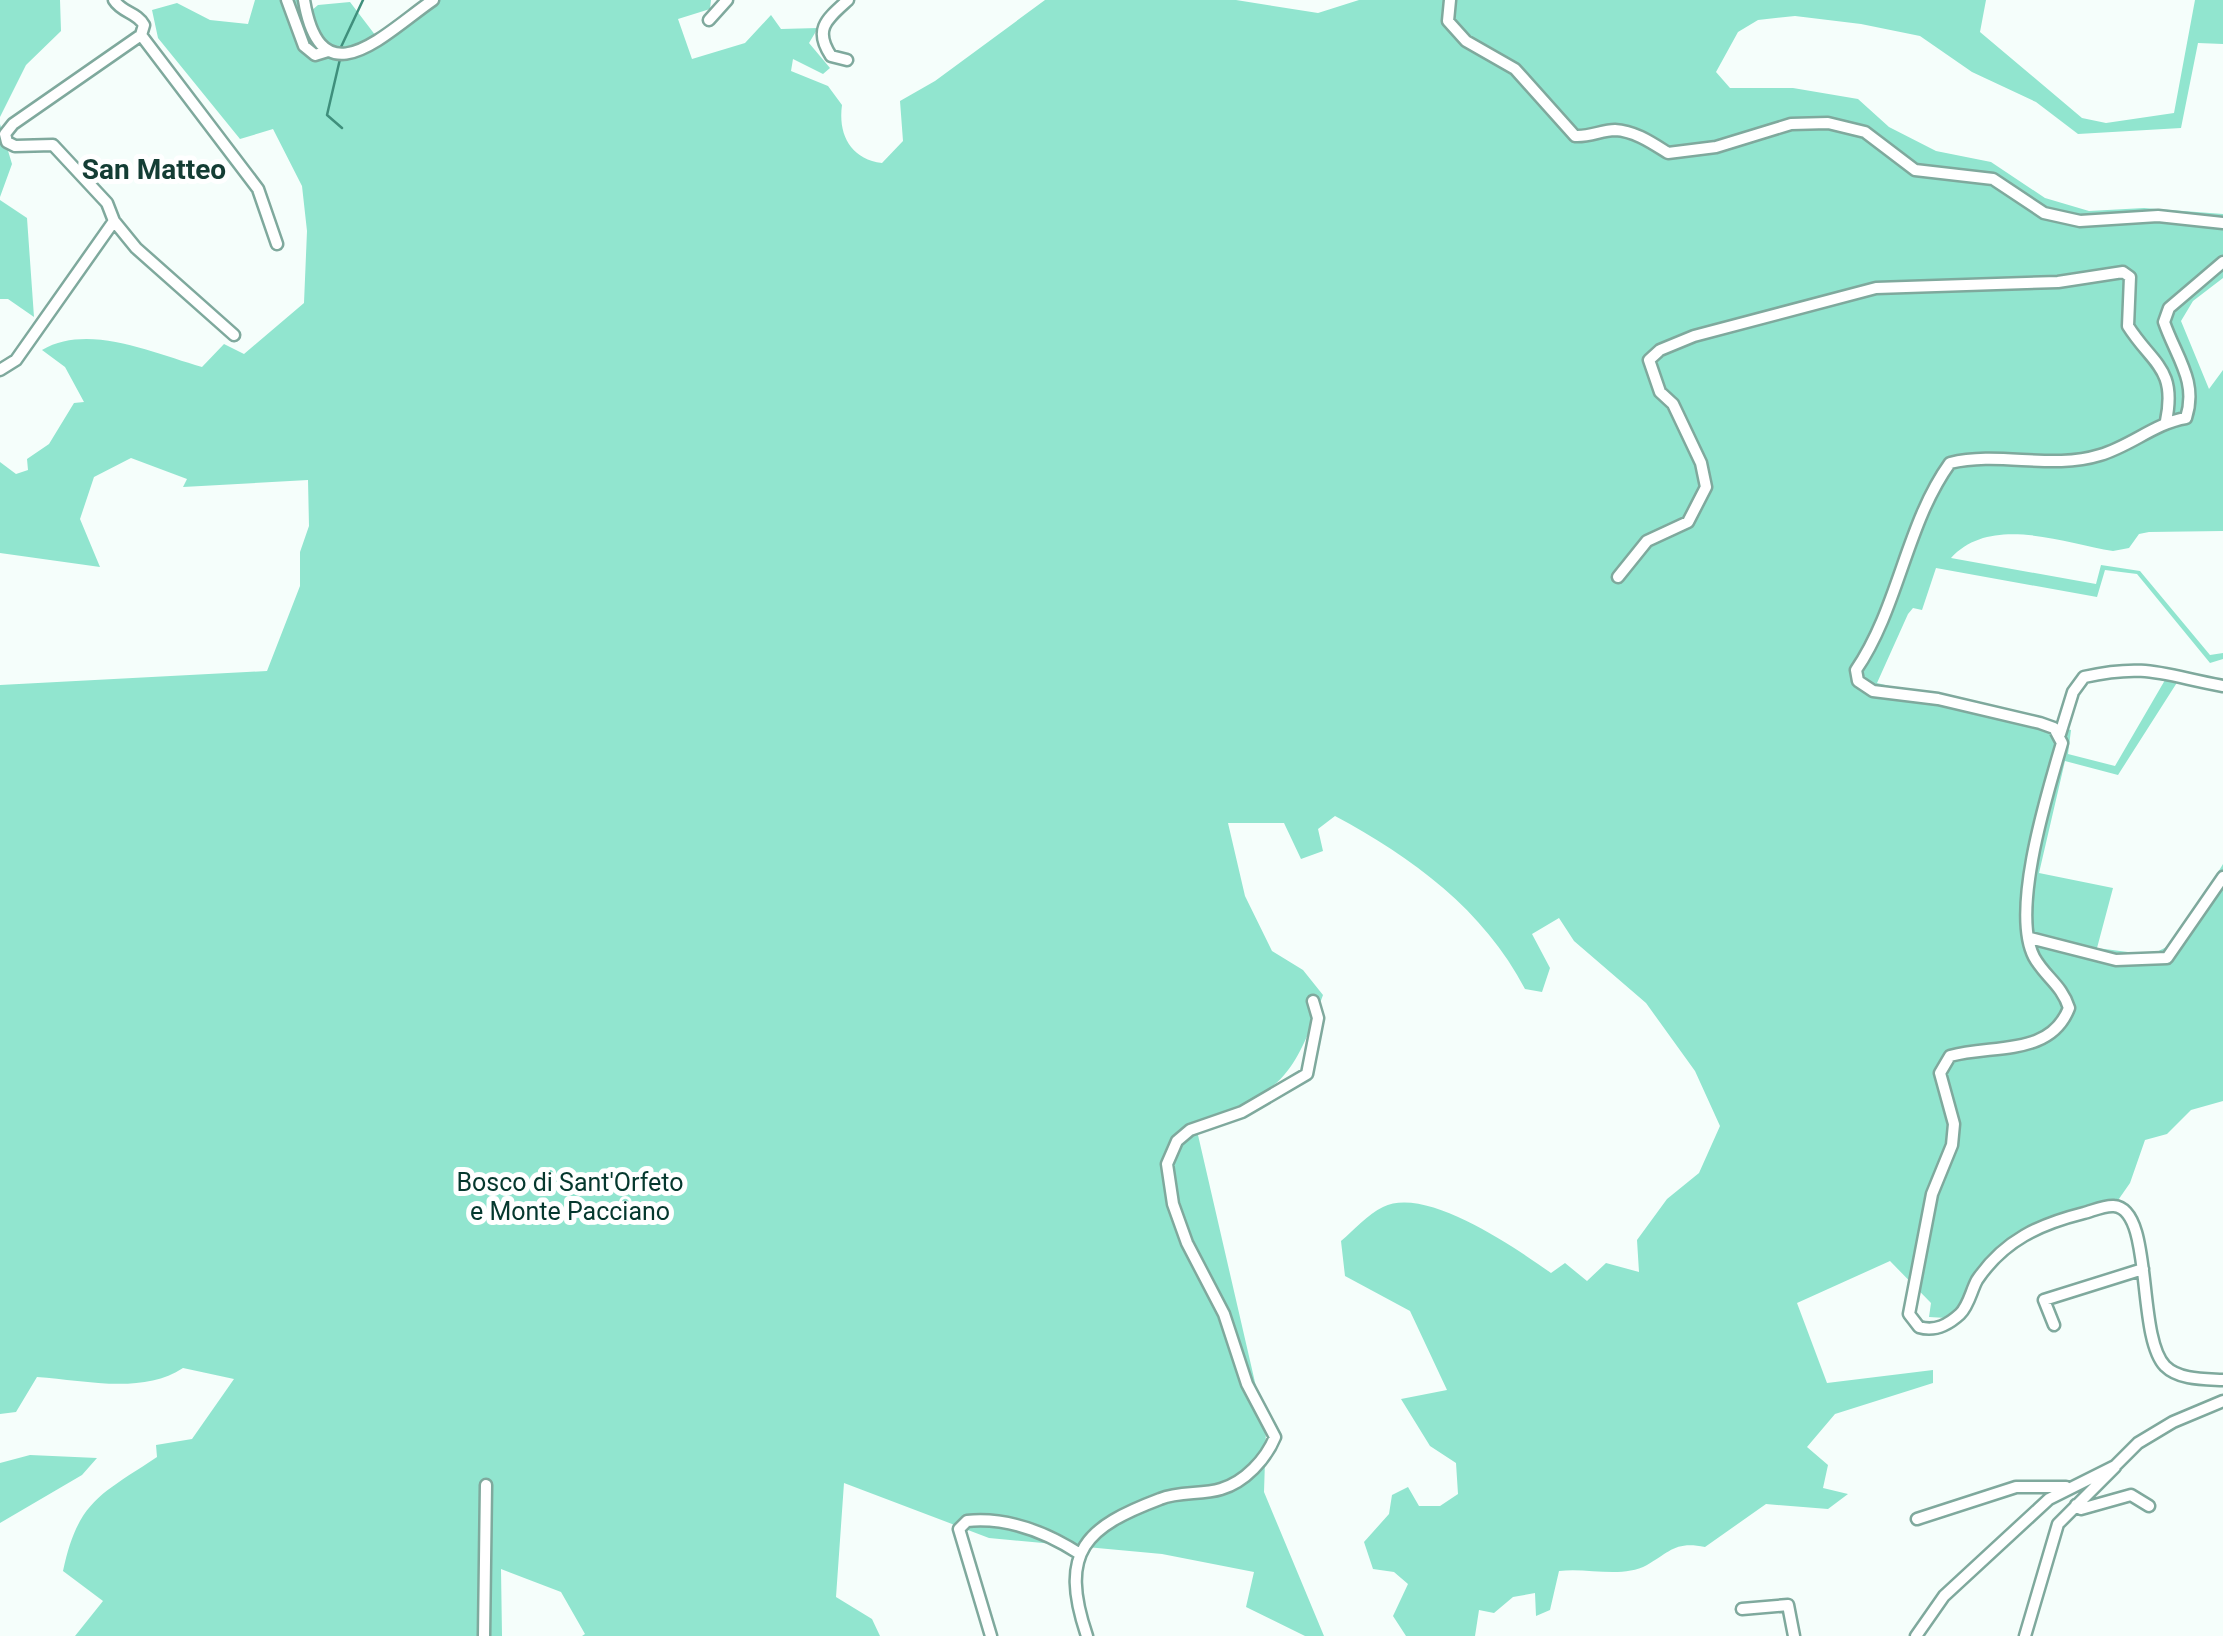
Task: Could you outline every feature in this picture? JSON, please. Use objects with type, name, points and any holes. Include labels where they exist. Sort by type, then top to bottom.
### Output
[{"type":"street","points":[[114,0],[119,8],[140,17],[144,25],[141,35],[5,134],[15,146],[53,145],[107,203],[114,221],[136,248],[234,335]]},
{"type":"street","points":[[287,0],[304,46],[314,55],[354,54],[433,0]]},
{"type":"street","points":[[304,0],[308,22],[320,47],[328,52]]},
{"type":"street","points":[[709,20],[726,0]]},
{"type":"street","points":[[847,60],[831,56],[820,32],[823,22],[848,0]]},
{"type":"street","points":[[1450,0],[1448,21],[1466,41],[1515,69],[1575,136],[1592,137],[1612,130],[1646,138],[1668,153],[1791,124],[1828,123],[1865,132],[1915,170],[1993,179],[2044,213],[2080,221],[2158,216],[2223,223]]},
{"type":"street","points":[[141,35],[258,189],[277,244]]},
{"type":"street","points":[[0,370],[16,360],[114,221]]},
{"type":"street","points":[[2060,734],[2040,723],[1938,699],[1873,691],[1858,680],[1856,670],[1881,622],[1930,490],[1950,462],[1976,457],[2059,460],[2098,456],[2166,421],[2186,418],[2193,398],[2188,372],[2164,322],[2169,308],[2223,262]]},
{"type":"street","points":[[1618,577],[1647,541],[1688,522],[1706,488],[1701,462],[1673,404],[1660,392],[1649,360],[1660,350],[1694,336],[1876,288],[2008,280],[2058,282],[2123,272],[2130,277],[2128,326],[2159,360],[2167,380],[2166,421]]},
{"type":"street","points":[[2223,686],[2156,670],[2120,668],[2084,677],[2074,692],[2033,846],[2030,938],[2034,957],[2063,988],[2068,1008],[2051,1037],[2030,1045],[1984,1046],[1950,1056],[1940,1073],[1954,1124],[1952,1145],[1932,1194],[1909,1314],[1920,1327],[1940,1328],[1963,1311],[1978,1280],[2003,1251],[2038,1224],[2114,1206],[2128,1212],[2136,1226],[2147,1317],[2154,1346],[2166,1366],[2186,1377],[2223,1380]]},
{"type":"street","points":[[2030,938],[2116,960],[2166,958],[2180,946],[2223,877]]},
{"type":"street","points":[[1087,1636],[1076,1583],[1080,1554],[1097,1528],[1114,1516],[1141,1510],[1162,1498],[1223,1489],[1248,1474],[1276,1437],[1247,1384],[1224,1314],[1187,1243],[1167,1164],[1177,1140],[1190,1130],[1248,1109],[1307,1074],[1318,1018],[1312,1001]]},
{"type":"street","points":[[2054,1325],[2044,1300],[2142,1269]]},
{"type":"street","points":[[2025,1636],[2058,1524],[2138,1442],[2223,1401]]},
{"type":"street","points":[[1916,1636],[1944,1596],[2068,1487],[2115,1466]]},
{"type":"street","points":[[484,1636],[486,1485]]},
{"type":"street","points":[[1918,1519],[2016,1487],[2068,1487]]},
{"type":"street","points":[[2076,1506],[2081,1509],[2131,1495],[2149,1506]]},
{"type":"street","points":[[992,1636],[959,1529],[966,1521],[991,1518],[1022,1526],[1080,1554]]},
{"type":"street","points":[[1742,1608],[1788,1605],[1794,1636]]},
{"type":"green space","points":[[0,0],[60,0],[61,31],[26,65],[0,117]]},
{"type":"green space","name":"Bosco di Sant'Orfeto e Monte Pacciano","points":[[255,0],[298,0],[304,17],[318,5],[350,2],[382,44],[439,0],[711,0],[710,9],[678,19],[692,59],[745,43],[771,15],[781,29],[818,28],[809,43],[830,68],[823,74],[793,59],[791,71],[828,86],[842,105],[842,126],[848,143],[862,156],[882,163],[903,141],[900,101],[935,81],[1045,0],[1236,0],[1318,13],[1359,0],[1986,0],[1980,32],[2082,118],[2106,123],[2174,113],[2195,0],[2223,0],[2223,44],[2198,43],[2181,128],[2078,134],[2036,102],[1972,72],[1920,36],[1795,16],[1758,20],[1738,32],[1716,72],[1730,88],[1793,88],[1858,99],[1889,127],[1936,151],[1991,162],[2045,198],[2089,211],[2144,208],[2223,214],[2223,278],[2193,301],[2181,321],[2209,389],[2223,370],[2223,531],[2149,532],[2139,534],[2129,548],[2113,551],[2007,534],[1967,545],[1951,558],[2096,584],[2101,565],[2140,571],[2210,655],[2223,653],[2223,659],[2210,663],[2137,574],[2105,570],[2097,597],[1936,568],[1922,610],[1913,608],[1908,614],[1877,683],[2071,730],[2068,754],[2115,766],[2172,668],[2223,680],[2223,691],[2178,681],[2118,775],[2065,761],[2039,873],[2113,888],[2097,948],[2151,955],[2176,942],[2223,864],[2223,1101],[2191,1110],[2167,1134],[2145,1140],[2130,1183],[2114,1206],[2038,1224],[1978,1280],[1963,1311],[1946,1318],[1929,1317],[1931,1303],[1890,1261],[1797,1303],[1827,1383],[1933,1370],[1933,1383],[1835,1414],[1807,1447],[1828,1465],[1823,1488],[1848,1494],[1828,1509],[1766,1504],[1705,1547],[1680,1547],[1637,1569],[1559,1571],[1550,1610],[1536,1616],[1535,1593],[1513,1597],[1494,1613],[1479,1610],[1475,1636],[1406,1636],[1393,1616],[1408,1584],[1394,1572],[1373,1569],[1364,1542],[1389,1514],[1392,1495],[1408,1487],[1419,1506],[1440,1506],[1458,1494],[1456,1463],[1430,1446],[1401,1399],[1447,1390],[1410,1311],[1345,1276],[1341,1241],[1383,1207],[1401,1203],[1423,1205],[1470,1223],[1551,1273],[1565,1263],[1587,1281],[1606,1263],[1639,1272],[1637,1240],[1667,1199],[1699,1173],[1720,1126],[1695,1071],[1646,1003],[1574,941],[1559,918],[1532,934],[1550,968],[1542,992],[1525,989],[1489,934],[1467,910],[1418,868],[1364,832],[1335,816],[1318,829],[1323,851],[1301,859],[1284,823],[1228,823],[1245,896],[1272,951],[1303,970],[1323,995],[1303,1046],[1280,1079],[1247,1102],[1195,1122],[1266,1430],[1264,1492],[1324,1636],[1305,1636],[1246,1607],[1254,1572],[1162,1554],[989,1538],[844,1483],[836,1597],[872,1619],[880,1636],[582,1636],[585,1634],[561,1592],[501,1569],[502,1636],[75,1636],[103,1601],[63,1571],[84,1514],[106,1491],[157,1457],[156,1445],[192,1439],[234,1379],[183,1368],[131,1384],[37,1377],[16,1412],[0,1414],[0,685],[267,671],[300,586],[300,552],[309,526],[308,480],[183,487],[187,479],[131,458],[94,477],[80,519],[100,567],[0,553],[0,462],[16,474],[28,470],[27,459],[49,444],[74,403],[84,402],[65,367],[42,350],[60,342],[100,340],[142,348],[202,367],[224,344],[244,354],[304,303],[307,231],[302,186],[273,129],[240,139],[158,38],[152,10],[177,3],[210,20],[248,24]]},
{"type":"green space","points":[[0,124],[12,164],[0,197]]},
{"type":"green space","points":[[0,200],[27,218],[34,317],[8,299],[0,299]]},
{"type":"green space","points":[[30,1455],[97,1458],[82,1475],[0,1523],[0,1463]]},
{"type":"waterway","points":[[341,47],[363,0]]},
{"type":"waterway","points":[[340,59],[327,115],[342,128]]},
{"type":"district","name":"San Matteo","points":[[154,169]]}]
